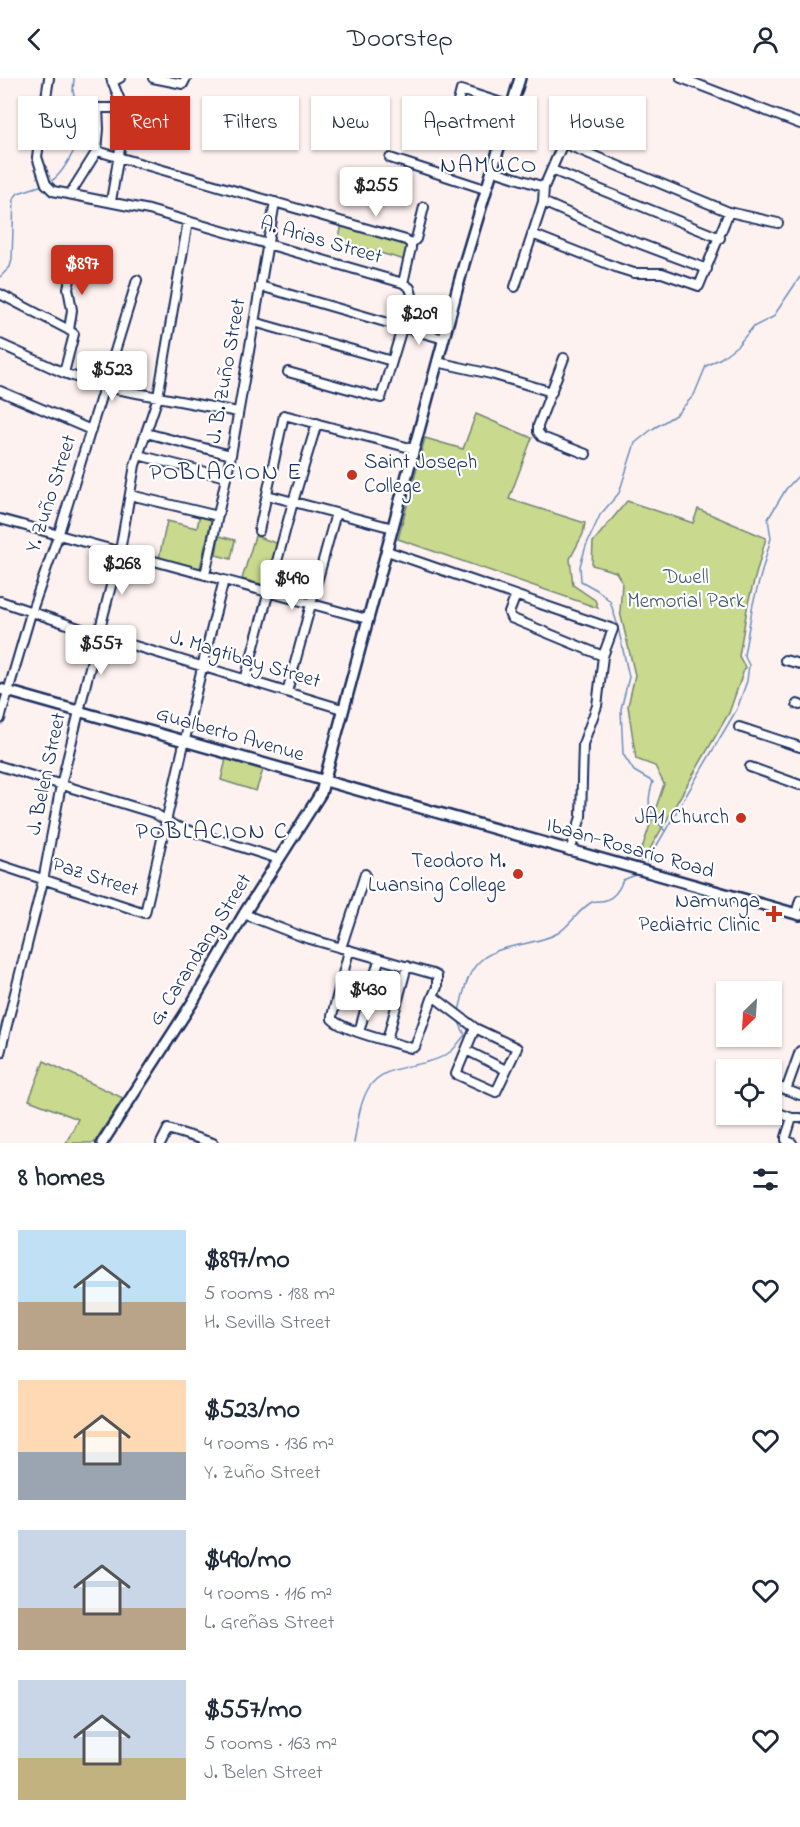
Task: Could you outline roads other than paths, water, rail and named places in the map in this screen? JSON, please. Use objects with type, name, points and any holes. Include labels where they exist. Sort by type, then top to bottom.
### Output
[{"type":"main road","name":"G. Carandang Street","points":[[514,96],[520,78]]},
{"type":"main road","name":"G. Carandang Street","points":[[102,1143],[194,1000],[244,914],[316,801],[324,782],[437,362],[497,150]]},
{"type":"main road","name":"Gualberto Avenue","points":[[5,690],[450,816]]},
{"type":"main road","name":"Ibaan-Rosario Road","points":[[450,816],[798,914]]},
{"type":"street","name":"A. Arias Street","points":[[49,78],[37,157],[48,187],[52,191],[111,201],[189,221],[403,283],[410,288],[412,295],[381,398],[288,372]]},
{"type":"street","points":[[118,96],[111,80],[120,78]]},
{"type":"street","points":[[153,78],[183,84],[186,78]]},
{"type":"street","points":[[681,78],[696,81],[800,124]]},
{"type":"street","points":[[459,96],[461,90],[480,96]]},
{"type":"street","points":[[70,194],[97,151],[98,108],[110,108]]},
{"type":"street","points":[[515,287],[543,202],[544,187],[563,143],[729,212],[778,223]]},
{"type":"street","points":[[111,201],[121,150]]},
{"type":"street","points":[[97,151],[406,240],[411,244]]},
{"type":"street","points":[[390,158],[485,189]]},
{"type":"street","points":[[491,170],[544,187]]},
{"type":"street","points":[[552,170],[720,238]]},
{"type":"street","name":"J. B. Zuño Street","points":[[205,575],[231,455],[275,202]]},
{"type":"street","points":[[543,202],[622,237],[707,269]]},
{"type":"street","points":[[403,283],[411,244],[416,239],[424,207]]},
{"type":"street","points":[[532,234],[618,268],[634,273],[662,273],[696,286],[701,284],[729,212]]},
{"type":"street","name":"J. Belen Street","points":[[0,1053],[43,881],[79,712],[120,551],[138,454],[158,397],[189,221]]},
{"type":"street","points":[[69,330],[72,310],[68,288],[76,258]]},
{"type":"street","name":"Y. Zuño Street","points":[[0,719],[5,690],[58,536],[137,280]]},
{"type":"street","points":[[260,286],[444,339]]},
{"type":"street","points":[[0,294],[74,334],[64,373]]},
{"type":"street","points":[[254,322],[392,362]]},
{"type":"street","points":[[0,344],[64,373],[105,387],[238,412]]},
{"type":"street","points":[[564,358],[538,426],[538,432],[542,437],[586,454]]},
{"type":"street","points":[[437,362],[491,374],[552,392]]},
{"type":"street","points":[[0,391],[91,430]]},
{"type":"street","points":[[259,531],[284,415],[414,449]]},
{"type":"street","points":[[245,680],[316,423]]},
{"type":"street","points":[[146,433],[231,455]]},
{"type":"street","points":[[138,454],[226,477]]},
{"type":"street","points":[[130,495],[218,516]]},
{"type":"street","points":[[267,495],[393,528]]},
{"type":"street","points":[[287,692],[336,513]]},
{"type":"street","points":[[0,519],[367,620]]},
{"type":"street","points":[[387,551],[613,629],[603,656],[597,706],[582,750],[580,824],[570,851]]},
{"type":"street","points":[[167,820],[201,666],[224,580]]},
{"type":"street","points":[[516,595],[509,613],[511,618],[603,656]]},
{"type":"street","name":"J. Magtibay Street","points":[[0,601],[99,635],[342,709]]},
{"type":"street","points":[[784,660],[800,664]]},
{"type":"street","points":[[739,727],[800,747]]},
{"type":"street","points":[[0,766],[154,813],[175,826],[279,859]]},
{"type":"street","points":[[750,767],[800,785]]},
{"type":"street","name":"Paz Street","points":[[0,865],[145,913],[167,820]]},
{"type":"street","points":[[244,914],[295,935],[345,950],[379,960],[407,966],[437,976],[436,987],[415,1047],[411,1048],[359,1032],[332,1019],[345,950],[365,874]]},
{"type":"street","points":[[798,914],[800,900]]},
{"type":"street","points":[[359,1032],[379,960]]},
{"type":"street","points":[[387,1040],[407,966]]},
{"type":"street","points":[[433,996],[475,1028],[517,1048],[496,1092],[456,1074],[475,1028]]},
{"type":"street","points":[[466,1050],[506,1070]]},
{"type":"street","points":[[786,1090],[800,1051]]},
{"type":"street","points":[[782,1088],[800,1095]]},
{"type":"street","points":[[792,1143],[786,1140],[786,1137],[796,1118]]},
{"type":"street","points":[[162,1143],[168,1129],[213,1143]]},
{"type":"waterway","points":[[49,182],[64,167],[80,136],[81,130],[73,91],[74,78]]},
{"type":"waterway","points":[[0,277],[10,267],[12,259],[14,198],[18,193],[43,185]]},
{"type":"waterway","points":[[665,831],[655,819],[650,808],[649,797],[653,782],[634,771],[623,754],[621,709],[629,677],[610,601],[581,581],[580,566],[600,515],[619,493],[635,443],[677,414],[694,395],[706,366],[738,345],[753,327],[773,317],[800,277]]},
{"type":"waterway","points":[[647,862],[737,709],[747,681],[749,665],[744,655],[753,604],[771,538],[768,519],[786,489],[800,474]]},
{"type":"waterway","points":[[459,1011],[470,974],[485,957],[505,948],[538,941],[558,933],[587,905],[594,901],[609,899],[617,892],[623,880],[638,874]]},
{"type":"waterway","points":[[354,1143],[362,1102],[375,1080],[384,1074],[440,1058],[450,1052],[465,1035],[457,1018]]},
{"type":"place","name":"Saint Joseph College","points":[[352,475]]},
{"type":"place","name":"JA1 Church","points":[[741,818]]},
{"type":"place","name":"Teodoro M. Luansing College","points":[[518,874]]},
{"type":"place","name":"Namunga Pediatric Clinic","points":[[774,914]]},
{"type":"district","name":"NAMUCO","points":[[489,166]]},
{"type":"district","name":"POBLACION E","points":[[226,473]]},
{"type":"district","name":"POBLACION C","points":[[212,832]]},
{"type":"park label","name":"Dwell Memorial Park","points":[[686,590]]}]
